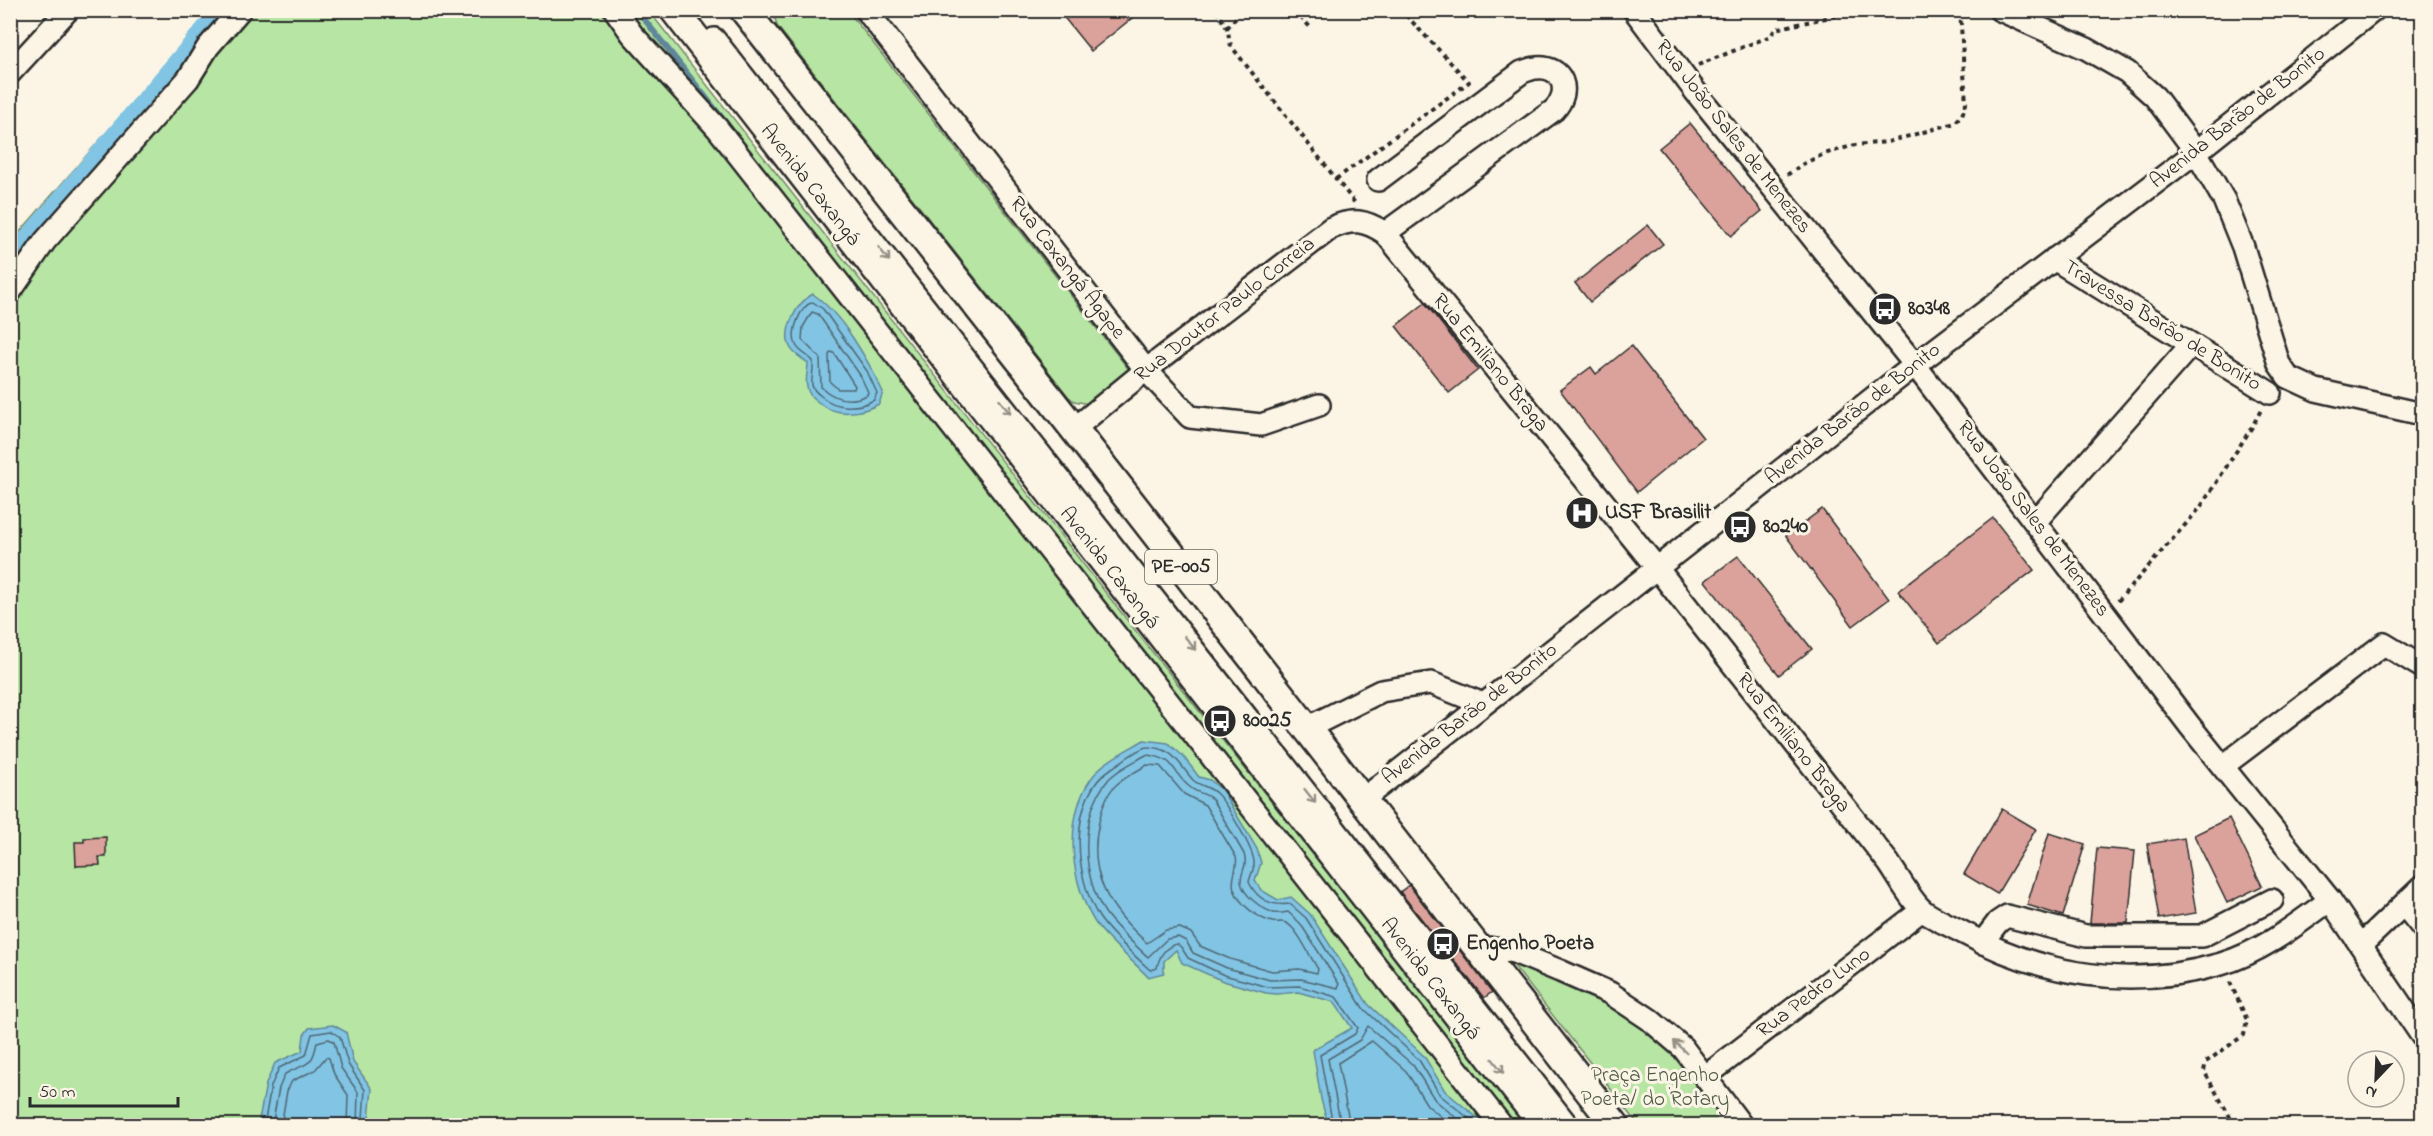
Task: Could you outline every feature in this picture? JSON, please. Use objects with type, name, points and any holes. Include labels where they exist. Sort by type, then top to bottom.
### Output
[{"type":"main road","name":"Avenida Caxangá","points":[[674,10],[1544,1125]]},
{"type":"main road","name":"PE-005","points":[[745,12],[1074,429],[1616,1125]]},
{"type":"street","points":[[10,73],[68,10]]},
{"type":"street","points":[[10,292],[45,241],[188,79],[208,47],[240,10]]},
{"type":"street","points":[[615,10],[632,34],[718,129],[1502,1125]]},
{"type":"street","points":[[691,10],[1568,1125]]},
{"type":"street","name":"Rua Caxangá Ágape","points":[[866,10],[1146,370],[1190,417],[1261,425],[1318,405]]},
{"type":"street","name":"Rua João Sales de Menezes","points":[[1634,10],[1915,365],[2223,766],[2330,900],[2422,1036]]},
{"type":"street","points":[[2000,10],[2087,49],[2127,72],[2155,97],[2196,152],[2224,200],[2282,370],[2296,382],[2316,390],[2422,414]]},
{"type":"street","name":"Avenida Barão de Bonito","points":[[1362,800],[1915,365],[2196,152],[2374,10]]},
{"type":"street","points":[[745,12],[1602,1125]]},
{"type":"street","points":[[1378,180],[1522,72],[1536,68],[1549,69],[1563,81],[1565,92],[1561,102],[1554,110],[1378,229]]},
{"type":"street","name":"Rua Doutor Paulo Correia","points":[[1074,429],[1146,370],[1331,228],[1350,222],[1378,229]]},
{"type":"street","name":"Rua Emiliano Braga","points":[[1378,229],[1658,568],[1888,862],[1922,910],[1982,943],[2037,965],[2100,978],[2162,976],[2222,964],[2286,933],[2330,900]]},
{"type":"street","name":"Travessa Barão de Bonito","points":[[2054,259],[2270,393]]},
{"type":"street","points":[[2035,522],[2190,345]]},
{"type":"street","points":[[2223,766],[2384,644],[2422,667]]},
{"type":"street","points":[[1307,728],[1381,691],[1431,682],[1483,704]]},
{"type":"street","points":[[2361,945],[2422,887]]},
{"type":"street","points":[[1982,943],[1998,922],[2007,916],[2086,936],[2202,936],[2272,900]]},
{"type":"street","points":[[2404,905],[2422,927]]},
{"type":"street","name":"Rua Pedro Luno","points":[[1706,1076],[1922,910]]},
{"type":"street","points":[[1476,946],[1514,952],[1610,993],[1649,1019],[1683,1048],[1742,1125]]},
{"type":"path","points":[[1216,10],[1227,28],[1231,46],[1378,229]]},
{"type":"path","points":[[1227,28],[1243,10]]},
{"type":"path","points":[[1294,10],[1311,28]]},
{"type":"path","points":[[1336,179],[1469,82],[1401,10]]},
{"type":"path","points":[[1681,72],[1771,36],[1776,29],[1862,10]]},
{"type":"path","points":[[1772,186],[1803,164],[1824,154],[1855,145],[1888,142],[1955,123],[1962,115],[1966,104],[1960,10]]},
{"type":"path","points":[[2106,615],[2200,508],[2252,427],[2270,393]]},
{"type":"path","points":[[2222,964],[2247,1020],[2244,1035],[2206,1062],[2204,1071],[2235,1125]]},
{"type":"green space","points":[[213,10],[649,11],[1146,644],[1528,1125],[11,1126],[11,242]]},
{"type":"green space","points":[[781,11],[848,11],[1130,371],[1089,404],[1074,401],[1068,396],[777,26],[775,18]]},
{"type":"green space","name":"Praça Engenho Poeta/ do Rotary","points":[[1514,966],[1582,991],[1644,1028],[1685,1067],[1728,1125],[1639,1125]]},
{"type":"water","points":[[813,294],[834,313],[862,352],[883,392],[879,404],[856,412],[840,412],[825,407],[809,394],[806,381],[808,363],[790,347],[788,333],[792,317],[802,303]]},
{"type":"water","points":[[1144,740],[1168,743],[1183,756],[1199,777],[1210,780],[1222,790],[1257,849],[1261,863],[1255,881],[1261,890],[1278,900],[1291,897],[1310,914],[1368,1004],[1424,1056],[1445,1091],[1486,1125],[1328,1125],[1313,1050],[1352,1028],[1334,1002],[1298,992],[1266,993],[1223,981],[1182,963],[1176,950],[1164,961],[1164,973],[1148,977],[1104,934],[1085,904],[1079,885],[1073,844],[1074,824],[1087,786],[1098,770]]},
{"type":"water","points":[[333,1025],[346,1032],[353,1062],[372,1089],[369,1119],[371,1125],[258,1125],[266,1084],[275,1063],[302,1051],[304,1035],[309,1028]]},
{"type":"building","points":[[1058,10],[1142,10],[1091,51]]},
{"type":"building","points":[[1690,123],[1762,211],[1731,236],[1659,148]]},
{"type":"building","points":[[1648,225],[1663,244],[1590,302],[1575,283]]},
{"type":"building","points":[[1425,303],[1478,370],[1449,393],[1396,326]]},
{"type":"building","points":[[1631,346],[1703,438],[1637,492],[1560,390],[1591,367],[1596,374]]},
{"type":"building","points":[[1822,509],[1889,599],[1853,626],[1786,536]]},
{"type":"building","points":[[1993,518],[2034,570],[1939,643],[1898,591]]},
{"type":"building","points":[[1738,556],[1812,649],[1779,675],[1705,581]]},
{"type":"building","points":[[2002,809],[2036,829],[1997,894],[1964,874]]},
{"type":"building","points":[[2229,818],[2262,886],[2227,903],[2194,835]]},
{"type":"building","points":[[2049,833],[2085,844],[2063,916],[2027,905]]},
{"type":"building","points":[[106,837],[106,857],[99,857],[100,865],[76,866],[75,842],[84,842],[84,838]]},
{"type":"building","points":[[2184,838],[2196,913],[2159,919],[2147,844]]},
{"type":"building","points":[[2097,848],[2135,851],[2128,923],[2090,923]]},
{"type":"building","points":[[1409,885],[1492,992],[1484,998],[1400,892]]},
{"type":"waterway","points":[[637,10],[727,124]]},
{"type":"waterway","points":[[209,26],[225,13]]},
{"type":"waterway","points":[[10,261],[209,26]]},
{"type":"place","name":"80348","points":[[1885,309]]},
{"type":"place","name":"USF Brasilit","points":[[1582,513]]},
{"type":"place","name":"80240","points":[[1740,527]]},
{"type":"place","name":"80025","points":[[1220,721]]},
{"type":"place","name":"Engenho Poeta","points":[[1443,944]]}]
